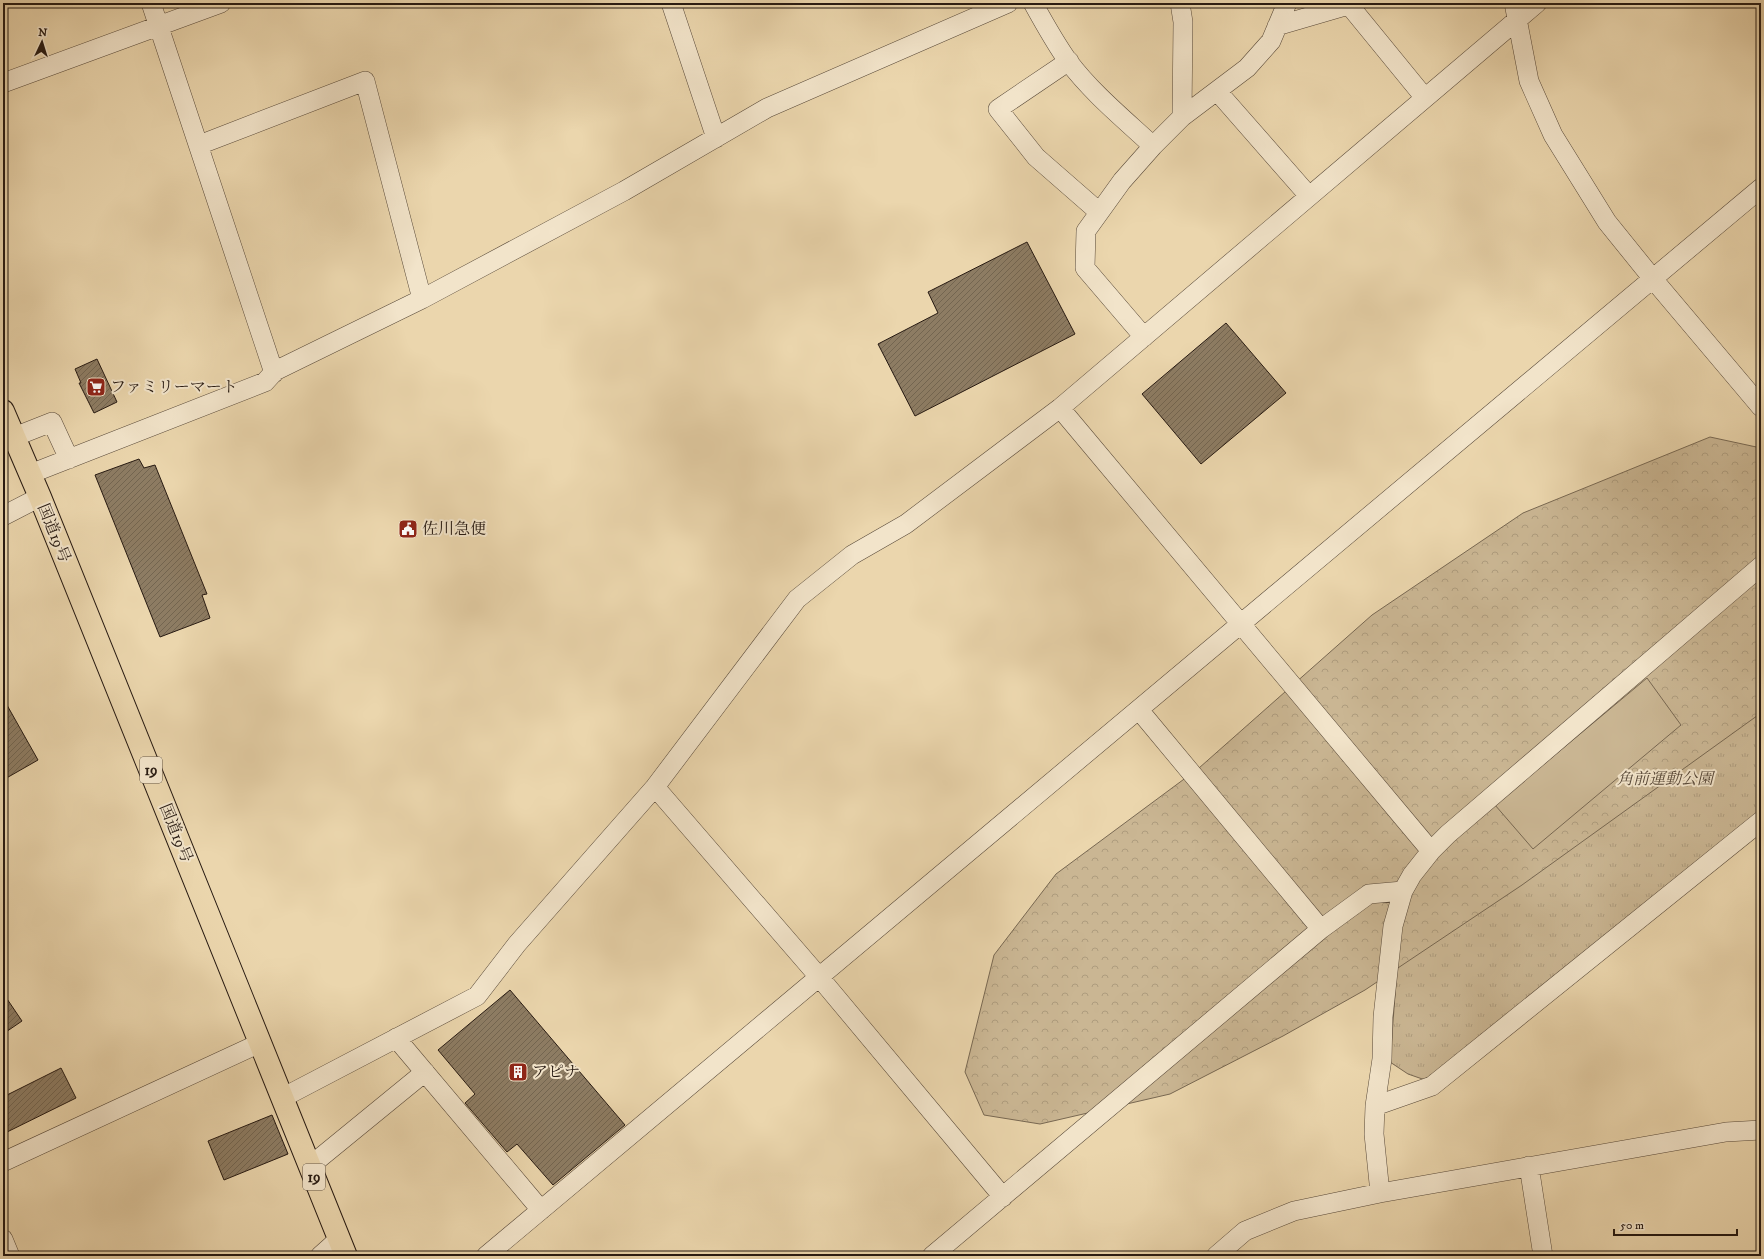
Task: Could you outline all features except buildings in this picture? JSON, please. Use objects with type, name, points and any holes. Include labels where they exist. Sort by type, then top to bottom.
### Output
[{"type":"highway","name":"国道19号","points":[[3,411],[40,497],[342,1247]]},
{"type":"street","points":[[151,3],[274,373]]},
{"type":"street","points":[[3,83],[160,27],[221,3]]},
{"type":"street","points":[[671,3],[716,138]]},
{"type":"street","points":[[30,474],[265,382],[274,373],[422,299],[624,191],[767,108],[1008,3]]},
{"type":"street","points":[[1033,3],[1046,27],[1069,61],[1105,102],[1153,146]]},
{"type":"street","points":[[1180,3],[1182,22],[1182,117]]},
{"type":"street","points":[[1144,337],[1085,268],[1086,231],[1122,181],[1153,146],[1182,117],[1247,68],[1271,41],[1287,3]]},
{"type":"street","points":[[282,1098],[477,996],[518,944],[655,787],[797,599],[852,554],[906,524],[1060,408],[1425,98],[1515,12],[1537,3]]},
{"type":"street","points":[[1277,26],[1349,5],[1425,98]]},
{"type":"street","points":[[1515,12],[1530,81],[1553,135],[1607,222],[1653,279],[1761,406]]},
{"type":"street","points":[[1069,61],[998,109],[1036,157],[1099,212]]},
{"type":"street","points":[[199,145],[365,81],[422,299]]},
{"type":"street","points":[[1217,91],[1309,196]]},
{"type":"street","points":[[486,1256],[820,978],[1761,188]]},
{"type":"street","points":[[1060,408],[1431,851]]},
{"type":"street","points":[[14,437],[52,422],[69,459]]},
{"type":"street","points":[[3,516],[40,497]]},
{"type":"street","points":[[1380,1192],[1374,1134],[1375,1106],[1382,1059],[1383,1017],[1393,926],[1403,891],[1412,875],[1431,851],[1448,834],[1761,566]]},
{"type":"street","points":[[1139,710],[1321,929]]},
{"type":"street","points":[[655,787],[820,978],[1003,1196]]},
{"type":"street","points":[[1375,1106],[1432,1086],[1761,821]]},
{"type":"street","points":[[932,1256],[1321,929],[1369,894],[1403,891]]},
{"type":"street","points":[[396,1038],[541,1210]]},
{"type":"street","points":[[3,1162],[260,1044]]},
{"type":"street","points":[[310,1166],[425,1072]]},
{"type":"street","points":[[1216,1256],[1246,1232],[1294,1211],[1380,1192],[1529,1166],[1726,1132],[1761,1130]]},
{"type":"street","points":[[1529,1166],[1543,1256]]},
{"type":"street","points":[[3,1239],[10,1256]]},
{"type":"street","points":[[320,1256],[342,1247]]},
{"type":"green space","points":[[1710,437],[1761,448],[1761,713],[1522,885],[1365,990],[1283,1036],[1170,1094],[1040,1124],[984,1115],[965,1072],[994,955],[1056,874],[1199,768],[1372,615],[1523,513]]},
{"type":"green space","name":"角前運動公園","points":[[1761,579],[1761,815],[1431,1082],[1408,1074],[1390,1062],[1399,942]]},
{"type":"green space","points":[[1647,678],[1681,725],[1533,849],[1495,805]]},
{"type":"place","name":"ファミリーマート","points":[[96,387]]},
{"type":"place","name":"佐川急便","points":[[408,529]]},
{"type":"place","name":"アピナ","points":[[518,1072]]}]
